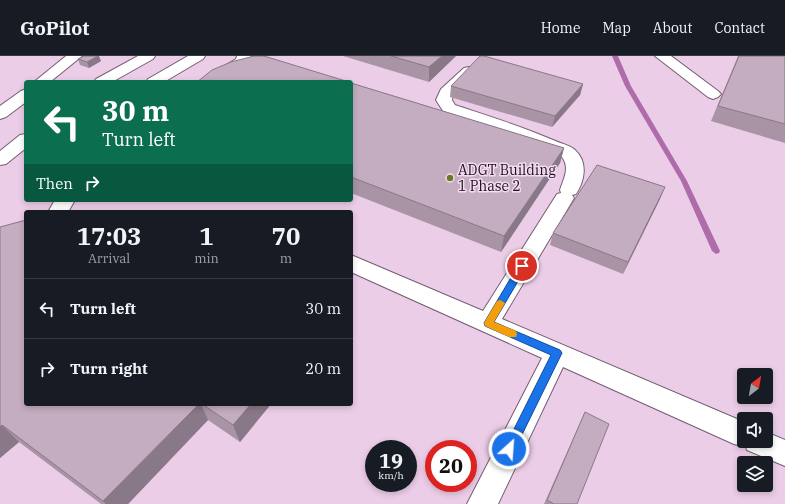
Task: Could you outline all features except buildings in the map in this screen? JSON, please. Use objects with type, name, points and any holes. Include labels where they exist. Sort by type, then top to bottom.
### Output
[{"type":"street","points":[[44,80],[75,56]]},
{"type":"street","points":[[117,56],[142,59]]},
{"type":"street","points":[[156,80],[198,56]]},
{"type":"street","points":[[211,80],[243,61],[244,56]]},
{"type":"street","points":[[662,56],[713,94]]},
{"type":"street","points":[[106,80],[142,59]]},
{"type":"street","points":[[474,65],[446,92],[444,100],[450,108],[527,135],[568,153],[574,162],[576,170],[567,194],[488,323]]},
{"type":"street","points":[[1,111],[24,95]]},
{"type":"street","points":[[0,160],[24,141]]},
{"type":"street","points":[[355,272],[488,323],[737,432]]},
{"type":"street","points":[[482,504],[568,358]]},
{"type":"street","points":[[773,448],[785,453]]},
{"type":"shaded area","points":[[0,56],[785,56],[785,504],[0,504]]},
{"type":"waterway","points":[[615,56],[628,86],[684,181],[716,251]]},
{"type":"slow traffic","points":[[500,303],[488,323],[513,334]]},
{"type":"place","name":"ADGT Building 1 Phase 2","points":[[450,178]]},
{"type":"route","points":[[509,449],[557,353],[488,323],[522,266]]}]
